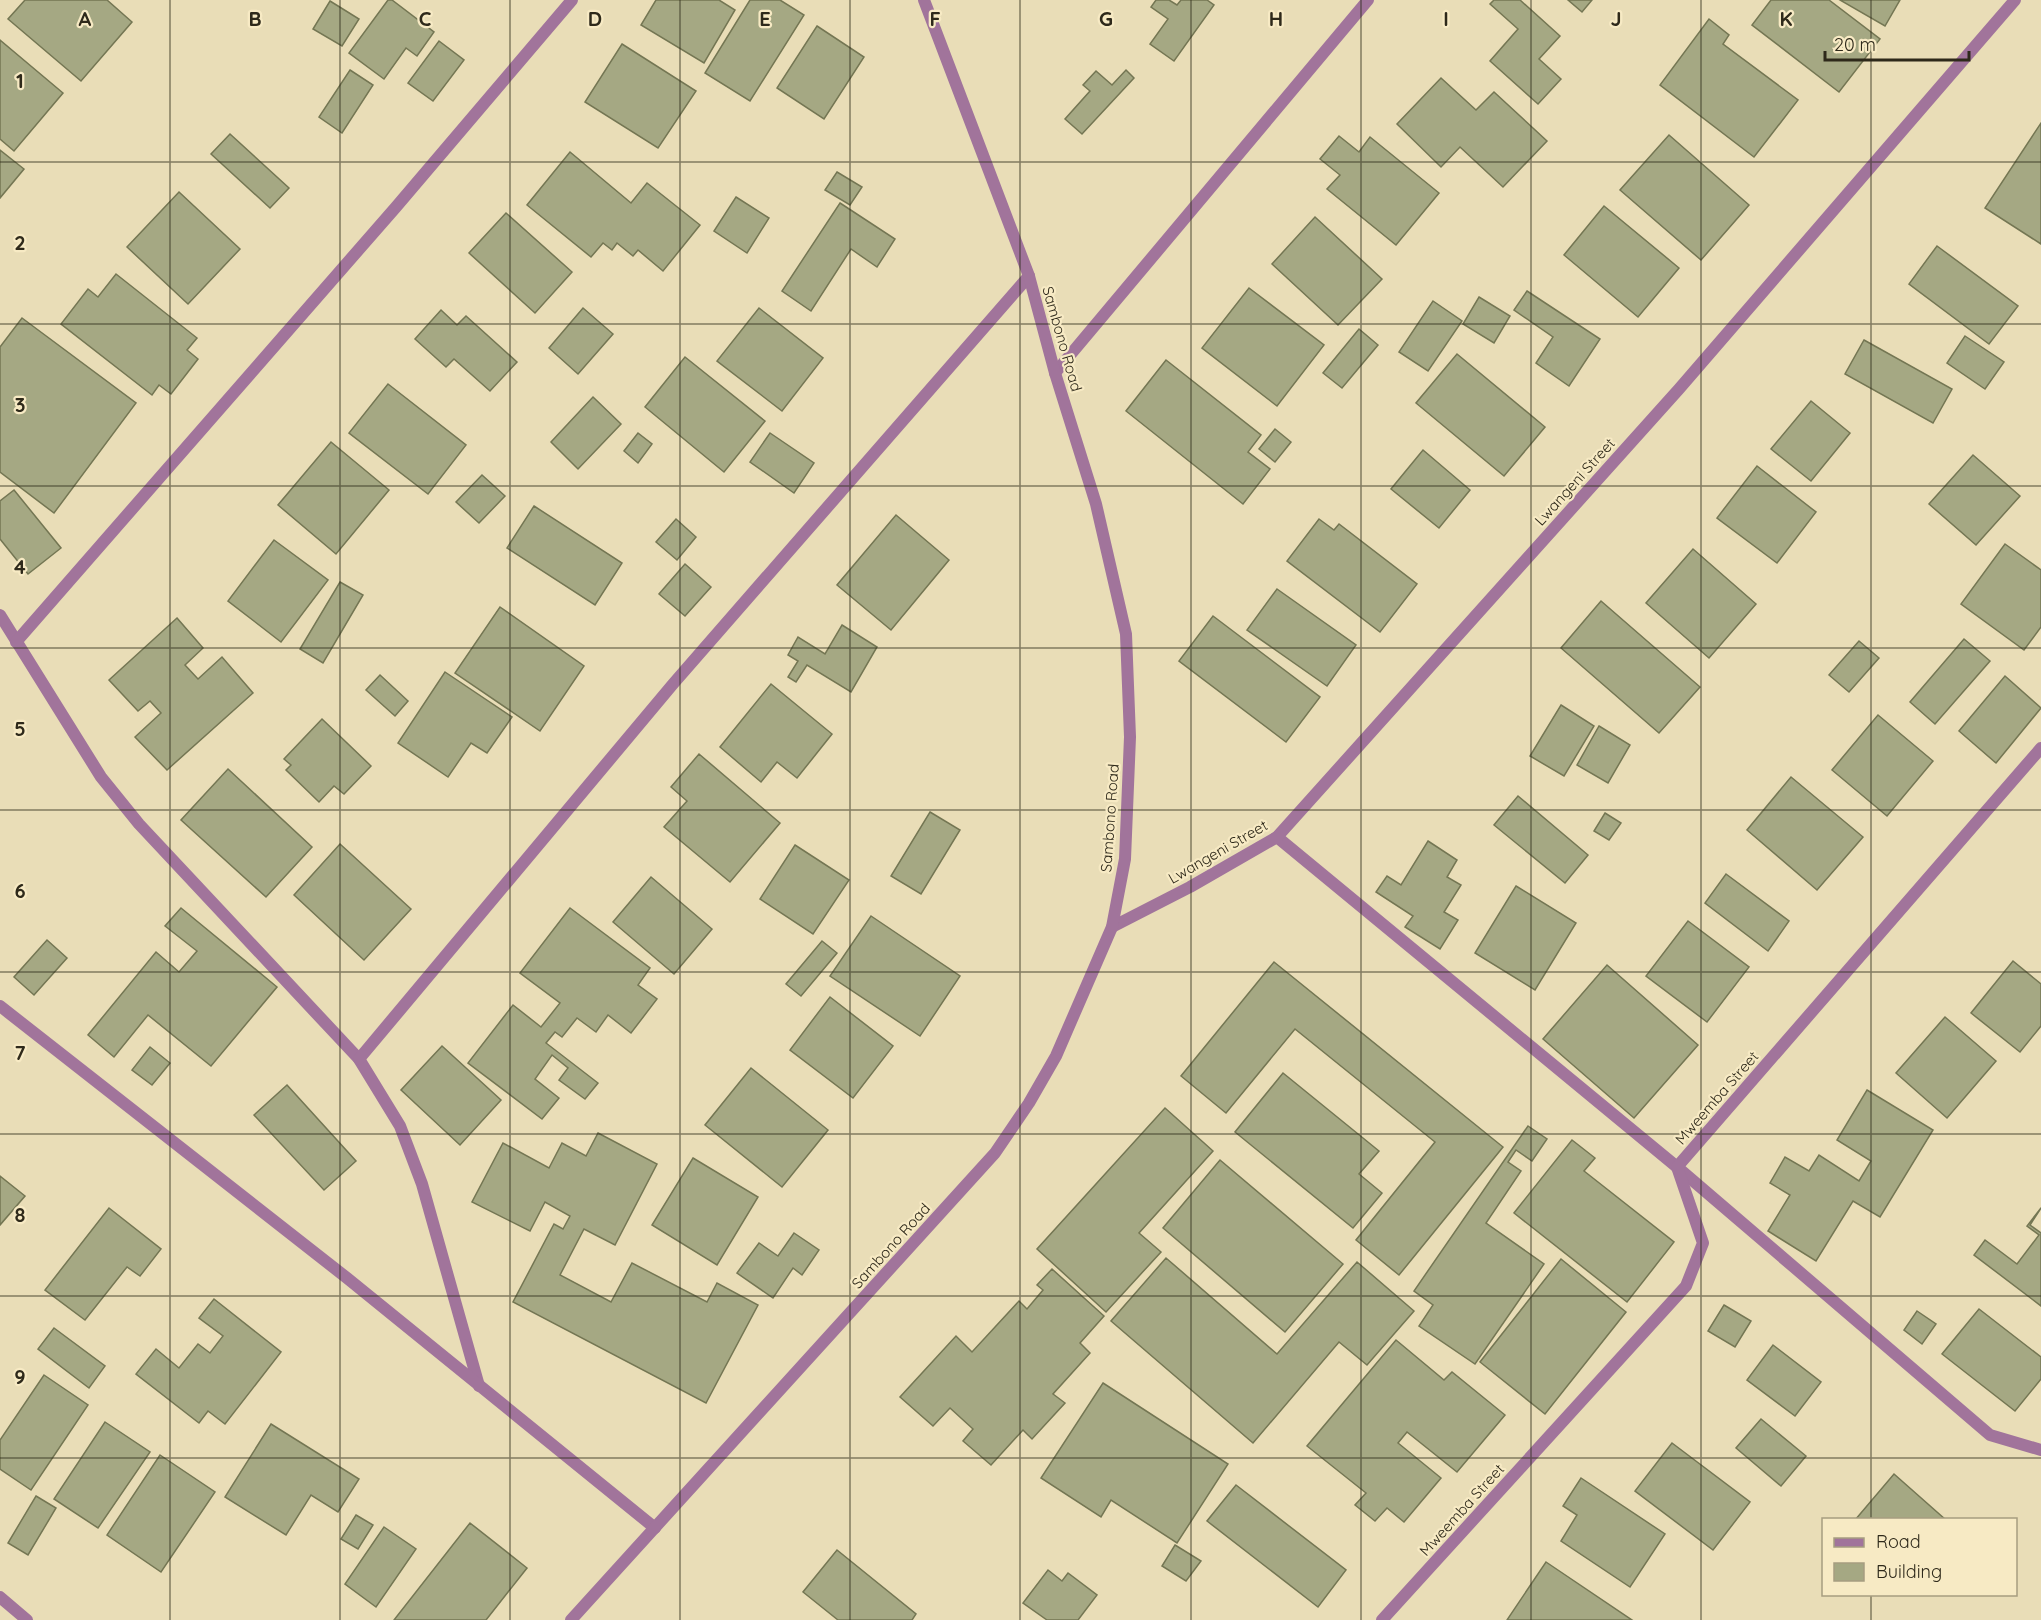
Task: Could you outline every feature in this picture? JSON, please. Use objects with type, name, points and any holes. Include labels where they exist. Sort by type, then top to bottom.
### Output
[{"type":"street","points":[[16,642],[388,216],[572,0]]},
{"type":"street","name":"Sambono Road","points":[[571,1620],[995,1153],[1029,1103],[1056,1056],[1112,927],[1125,859],[1130,737],[1126,634],[1096,504],[1055,373],[1029,276],[924,0]]},
{"type":"street","points":[[1055,373],[1368,0]]},
{"type":"street","name":"Lwangeni Street","points":[[1112,927],[1191,887],[1277,837],[1671,398],[2015,0]]},
{"type":"street","points":[[359,1059],[673,684],[1029,276]]},
{"type":"street","points":[[0,615],[101,777],[139,824],[359,1059],[400,1126],[422,1184],[479,1386]]},
{"type":"street","name":"Mweemba Street","points":[[1382,1620],[1686,1286],[1703,1243],[1677,1167],[2041,748]]},
{"type":"street","points":[[1277,837],[1677,1167],[1990,1435],[2041,1450]]},
{"type":"street","points":[[0,1006],[347,1278],[655,1528]]},
{"type":"street","points":[[0,1597],[27,1620]]},
{"type":"building","points":[[25,0],[107,0],[132,22],[81,81],[8,19]]},
{"type":"building","points":[[388,0],[392,0],[434,32],[417,56],[406,48],[384,79],[349,53]]},
{"type":"building","points":[[656,0],[719,0],[735,10],[704,63],[641,25]]},
{"type":"building","points":[[750,0],[780,0],[804,15],[750,101],[705,73]]},
{"type":"building","points":[[1156,0],[1169,0],[1177,5],[1181,0],[1207,0],[1214,5],[1174,61],[1150,44],[1168,19],[1151,7]]},
{"type":"building","points":[[1494,0],[1520,0],[1560,36],[1539,59],[1561,79],[1538,104],[1490,61],[1518,29],[1490,4]]},
{"type":"building","points":[[1568,0],[1592,0],[1582,12]]},
{"type":"building","points":[[1771,0],[1829,0],[1880,39],[1839,92],[1752,25]]},
{"type":"building","points":[[1840,0],[1900,0],[1885,26]]},
{"type":"building","points":[[330,1],[359,19],[342,46],[313,29]]},
{"type":"building","points":[[1709,19],[1729,35],[1723,44],[1798,100],[1754,157],[1660,85]]},
{"type":"building","points":[[817,26],[864,57],[824,119],[777,88]]},
{"type":"building","points":[[0,40],[63,93],[14,151],[0,139]]},
{"type":"building","points":[[439,41],[464,60],[433,101],[408,83]]},
{"type":"building","points":[[622,44],[696,91],[658,148],[585,102]]},
{"type":"building","points":[[350,70],[373,85],[342,133],[319,117]]},
{"type":"building","points":[[1126,70],[1134,78],[1082,134],[1065,119],[1090,91],[1083,85],[1096,71],[1112,85]]},
{"type":"building","points":[[1441,78],[1476,110],[1494,92],[1547,141],[1503,187],[1460,147],[1441,167],[1397,124]]},
{"type":"building","points":[[2041,123],[2041,244],[1985,208]]},
{"type":"building","points":[[230,134],[289,188],[270,208],[211,154]]},
{"type":"building","points":[[1669,135],[1749,205],[1701,260],[1620,190]]},
{"type":"building","points":[[1339,136],[1359,152],[1370,137],[1439,193],[1396,245],[1327,189],[1340,175],[1320,159]]},
{"type":"building","points":[[0,150],[24,169],[0,198]]},
{"type":"building","points":[[570,152],[631,203],[647,183],[700,225],[663,271],[638,250],[633,256],[617,243],[612,250],[603,243],[591,257],[527,205]]},
{"type":"building","points":[[837,172],[862,187],[850,205],[825,190]]},
{"type":"building","points":[[179,192],[240,249],[188,304],[127,247]]},
{"type":"building","points":[[736,197],[769,218],[747,253],[714,231]]},
{"type":"building","points":[[840,203],[895,239],[877,267],[851,249],[811,311],[782,291]]},
{"type":"building","points":[[1604,206],[1679,268],[1638,317],[1564,255]]},
{"type":"building","points":[[506,213],[572,272],[535,313],[469,253]]},
{"type":"building","points":[[1315,217],[1382,279],[1338,325],[1272,264]]},
{"type":"building","points":[[1937,246],[2018,306],[1989,344],[1909,284]]},
{"type":"building","points":[[116,274],[197,338],[187,350],[198,359],[171,394],[159,385],[152,395],[61,324],[88,289],[98,297]]},
{"type":"building","points":[[1249,288],[1324,345],[1277,406],[1202,348]]},
{"type":"building","points":[[1527,291],[1600,339],[1569,386],[1536,363],[1553,337],[1514,310]]},
{"type":"building","points":[[1479,297],[1510,316],[1494,343],[1463,324]]},
{"type":"building","points":[[1433,301],[1462,321],[1428,371],[1399,352]]},
{"type":"building","points":[[583,308],[613,334],[578,374],[549,348]]},
{"type":"building","points":[[759,308],[823,358],[782,411],[717,361]]},
{"type":"building","points":[[441,310],[457,325],[466,316],[517,362],[490,391],[454,359],[446,367],[415,339]]},
{"type":"building","points":[[22,318],[136,403],[54,513],[0,472],[0,347]]},
{"type":"building","points":[[1359,329],[1378,345],[1342,388],[1323,373]]},
{"type":"building","points":[[1965,336],[2004,362],[1985,389],[1947,363]]},
{"type":"building","points":[[1864,340],[1952,389],[1933,423],[1845,374]]},
{"type":"building","points":[[1457,354],[1545,427],[1504,476],[1416,403]]},
{"type":"building","points":[[685,357],[765,421],[724,472],[645,407]]},
{"type":"building","points":[[1166,360],[1261,435],[1248,452],[1270,469],[1243,504],[1126,411]]},
{"type":"building","points":[[388,384],[466,445],[428,494],[349,433]]},
{"type":"building","points":[[593,397],[621,424],[578,469],[551,442]]},
{"type":"building","points":[[1811,401],[1850,433],[1811,481],[1771,449]]},
{"type":"building","points":[[1275,429],[1291,442],[1275,462],[1259,449]]},
{"type":"building","points":[[638,433],[652,444],[638,463],[624,451]]},
{"type":"building","points":[[770,433],[814,463],[794,493],[750,462]]},
{"type":"building","points":[[331,442],[389,490],[336,554],[278,505]]},
{"type":"building","points":[[1423,450],[1470,490],[1439,528],[1391,489]]},
{"type":"building","points":[[1973,455],[2020,496],[1976,545],[1929,504]]},
{"type":"building","points":[[1757,466],[1816,512],[1777,563],[1717,518]]},
{"type":"building","points":[[482,475],[505,496],[479,523],[456,502]]},
{"type":"building","points":[[14,490],[61,548],[28,574],[0,539],[0,501]]},
{"type":"building","points":[[534,506],[622,563],[595,605],[507,548]]},
{"type":"building","points":[[896,515],[949,560],[891,630],[837,585]]},
{"type":"building","points":[[676,519],[696,537],[677,560],[656,542]]},
{"type":"building","points":[[1319,519],[1334,530],[1339,524],[1417,584],[1380,632],[1287,561]]},
{"type":"building","points":[[274,540],[328,580],[281,642],[228,601]]},
{"type":"building","points":[[2005,544],[2041,570],[2041,627],[2024,650],[1961,604]]},
{"type":"building","points":[[1693,549],[1756,604],[1709,658],[1646,603]]},
{"type":"building","points":[[685,564],[711,587],[685,616],[659,594]]},
{"type":"building","points":[[340,582],[363,595],[323,663],[300,649]]},
{"type":"building","points":[[1277,589],[1356,645],[1327,686],[1247,630]]},
{"type":"building","points":[[1601,601],[1700,687],[1659,733],[1561,648]]},
{"type":"building","points":[[500,607],[584,666],[540,731],[455,673]]},
{"type":"building","points":[[1213,616],[1320,697],[1286,742],[1179,661]]},
{"type":"building","points":[[177,618],[203,648],[185,665],[198,679],[222,657],[253,693],[167,770],[135,737],[161,713],[150,701],[138,711],[109,680]]},
{"type":"building","points":[[842,625],[877,647],[851,692],[807,665],[796,682],[788,677],[798,661],[788,655],[798,637],[825,654]]},
{"type":"building","points":[[1964,639],[1990,661],[1935,724],[1910,702]]},
{"type":"building","points":[[1859,641],[1879,658],[1849,692],[1829,675]]},
{"type":"building","points":[[445,672],[512,717],[487,753],[471,743],[448,777],[398,743]]},
{"type":"building","points":[[380,675],[408,701],[395,716],[366,690]]},
{"type":"building","points":[[2005,676],[2041,708],[1996,763],[1959,731]]},
{"type":"building","points":[[771,684],[832,734],[797,778],[777,762],[761,782],[720,747]]},
{"type":"building","points":[[1561,705],[1594,726],[1564,776],[1530,756]]},
{"type":"building","points":[[1878,715],[1933,761],[1887,816],[1832,770]]},
{"type":"building","points":[[322,719],[371,766],[344,794],[334,786],[319,802],[286,770],[291,765],[284,759]]},
{"type":"building","points":[[1599,726],[1630,745],[1608,783],[1577,765]]},
{"type":"building","points":[[699,754],[780,823],[730,882],[664,827],[687,801],[671,787]]},
{"type":"building","points":[[228,769],[312,847],[266,897],[181,820]]},
{"type":"building","points":[[1791,777],[1863,837],[1817,890],[1747,830]]},
{"type":"building","points":[[1518,796],[1588,855],[1565,883],[1494,825]]},
{"type":"building","points":[[930,812],[960,830],[921,894],[891,876]]},
{"type":"building","points":[[1605,813],[1621,823],[1609,840],[1594,831]]},
{"type":"building","points":[[1428,841],[1457,860],[1447,877],[1461,885],[1444,912],[1458,920],[1440,949],[1405,927],[1413,916],[1376,892],[1387,876],[1401,885]]},
{"type":"building","points":[[340,844],[411,909],[364,960],[294,895]]},
{"type":"building","points":[[795,845],[849,880],[813,934],[760,899]]},
{"type":"building","points":[[1726,874],[1789,921],[1768,951],[1705,903]]},
{"type":"building","points":[[651,877],[712,929],[674,974],[613,922]]},
{"type":"building","points":[[1516,886],[1576,923],[1535,990],[1475,953]]},
{"type":"building","points":[[181,908],[277,987],[211,1066],[148,1015],[114,1057],[88,1035],[156,952],[179,972],[197,951],[165,926]]},
{"type":"building","points":[[570,908],[650,968],[638,985],[657,999],[631,1033],[608,1015],[596,1032],[577,1018],[562,1037],[555,1032],[546,1043],[598,1083],[585,1099],[559,1080],[568,1068],[552,1055],[535,1079],[559,1098],[542,1119],[468,1063],[513,1005],[541,1027],[560,1003],[520,973]]},
{"type":"building","points":[[871,916],[960,976],[920,1036],[830,976]]},
{"type":"building","points":[[1688,921],[1749,967],[1707,1022],[1646,976]]},
{"type":"building","points":[[47,940],[67,958],[34,995],[14,977]]},
{"type":"building","points":[[822,941],[837,953],[801,996],[786,984]]},
{"type":"building","points":[[2013,961],[2041,984],[2041,1026],[2020,1052],[1971,1013]]},
{"type":"building","points":[[1274,962],[1503,1147],[1399,1275],[1356,1240],[1435,1142],[1295,1029],[1226,1113],[1181,1076]]},
{"type":"building","points":[[1607,965],[1698,1045],[1634,1118],[1543,1039]]},
{"type":"building","points":[[830,997],[893,1046],[853,1098],[790,1050]]},
{"type":"building","points":[[1945,1017],[1996,1061],[1947,1118],[1896,1073]]},
{"type":"building","points":[[442,1046],[501,1100],[460,1145],[401,1090]]},
{"type":"building","points":[[150,1047],[170,1063],[152,1085],[132,1070]]},
{"type":"building","points":[[751,1068],[828,1130],[782,1187],[705,1125]]},
{"type":"building","points":[[1283,1073],[1379,1151],[1359,1174],[1382,1193],[1353,1228],[1235,1132]]},
{"type":"building","points":[[287,1085],[356,1161],[324,1190],[254,1115]]},
{"type":"building","points":[[1867,1090],[1933,1130],[1880,1217],[1853,1201],[1816,1261],[1768,1231],[1790,1195],[1770,1183],[1785,1157],[1809,1171],[1819,1155],[1859,1181],[1871,1161],[1837,1140]]},
{"type":"building","points":[[1165,1108],[1213,1151],[1139,1233],[1161,1252],[1106,1312],[1037,1249]]},
{"type":"building","points":[[1528,1126],[1547,1139],[1532,1161],[1516,1150],[1508,1162],[1521,1171],[1486,1223],[1544,1264],[1475,1364],[1419,1326],[1433,1305],[1414,1291]]},
{"type":"building","points":[[598,1133],[657,1164],[615,1245],[584,1229],[560,1275],[611,1302],[632,1263],[707,1302],[717,1283],[758,1305],[706,1403],[513,1302],[554,1224],[563,1229],[570,1216],[545,1202],[530,1231],[472,1202],[503,1143],[549,1168],[562,1143],[586,1156]]},
{"type":"building","points":[[1572,1140],[1595,1158],[1584,1171],[1674,1242],[1627,1302],[1514,1213]]},
{"type":"building","points":[[693,1158],[758,1197],[717,1265],[652,1225]]},
{"type":"building","points":[[1220,1160],[1343,1264],[1285,1332],[1163,1228]]},
{"type":"building","points":[[0,1176],[25,1196],[0,1225]]},
{"type":"building","points":[[109,1208],[161,1249],[140,1276],[127,1267],[85,1320],[45,1290]]},
{"type":"building","points":[[2041,1208],[2030,1225],[2041,1233],[2041,1306],[1974,1255],[1985,1240],[2017,1264],[2039,1235],[2027,1226]]},
{"type":"building","points":[[794,1233],[819,1250],[802,1275],[793,1268],[773,1298],[737,1273],[759,1243],[778,1256]]},
{"type":"building","points":[[1166,1258],[1277,1354],[1357,1262],[1414,1311],[1367,1365],[1339,1342],[1253,1443],[1111,1321]]},
{"type":"building","points":[[1561,1259],[1626,1312],[1545,1414],[1480,1362]]},
{"type":"building","points":[[1052,1269],[1104,1316],[1080,1343],[1090,1353],[1053,1394],[1065,1403],[1032,1439],[1023,1430],[991,1465],[963,1441],[973,1429],[950,1408],[933,1426],[900,1397],[956,1336],[972,1352],[1019,1301],[1027,1309],[1043,1290],[1037,1285]]},
{"type":"building","points":[[214,1299],[281,1352],[225,1424],[208,1411],[199,1423],[136,1374],[156,1349],[179,1368],[198,1344],[210,1353],[223,1336],[199,1318]]},
{"type":"building","points":[[1724,1305],[1751,1321],[1735,1347],[1708,1331]]},
{"type":"building","points":[[1979,1309],[2041,1357],[2041,1379],[2015,1411],[1942,1354]]},
{"type":"building","points":[[1917,1311],[1936,1324],[1922,1344],[1904,1330]]},
{"type":"building","points":[[54,1328],[105,1366],[89,1388],[38,1349]]},
{"type":"building","points":[[1396,1340],[1444,1380],[1452,1372],[1505,1415],[1457,1472],[1407,1432],[1398,1443],[1441,1478],[1404,1522],[1387,1508],[1375,1521],[1355,1505],[1366,1493],[1307,1446]]},
{"type":"building","points":[[1773,1345],[1821,1382],[1795,1416],[1747,1380]]},
{"type":"building","points":[[44,1375],[88,1405],[31,1490],[0,1469],[0,1440]]},
{"type":"building","points":[[1103,1383],[1228,1464],[1177,1543],[1111,1500],[1101,1517],[1041,1478]]},
{"type":"building","points":[[1761,1419],[1806,1456],[1781,1486],[1736,1448]]},
{"type":"building","points":[[105,1422],[150,1452],[98,1528],[54,1499]]},
{"type":"building","points":[[271,1424],[359,1479],[338,1512],[311,1495],[286,1535],[225,1497]]},
{"type":"building","points":[[1672,1443],[1750,1502],[1713,1550],[1635,1491]]},
{"type":"building","points":[[160,1455],[215,1492],[161,1572],[107,1535]]},
{"type":"building","points":[[1894,1474],[1944,1518],[1857,1518]]},
{"type":"building","points":[[1581,1478],[1665,1534],[1630,1587],[1561,1541],[1577,1515],[1563,1506]]},
{"type":"building","points":[[1236,1485],[1346,1570],[1318,1607],[1207,1521]]},
{"type":"building","points":[[36,1496],[56,1508],[28,1555],[8,1543]]},
{"type":"building","points":[[356,1515],[373,1525],[358,1549],[341,1539]]},
{"type":"building","points":[[470,1523],[527,1568],[486,1620],[394,1620]]},
{"type":"building","points":[[384,1527],[416,1549],[376,1607],[345,1584]]},
{"type":"building","points":[[1175,1545],[1201,1561],[1186,1581],[1162,1566]]},
{"type":"building","points":[[837,1550],[916,1614],[912,1620],[838,1620],[803,1592]]},
{"type":"building","points":[[1546,1562],[1632,1620],[1507,1620]]},
{"type":"building","points":[[1048,1570],[1062,1581],[1068,1573],[1097,1595],[1078,1620],[1047,1620],[1023,1603]]}]
